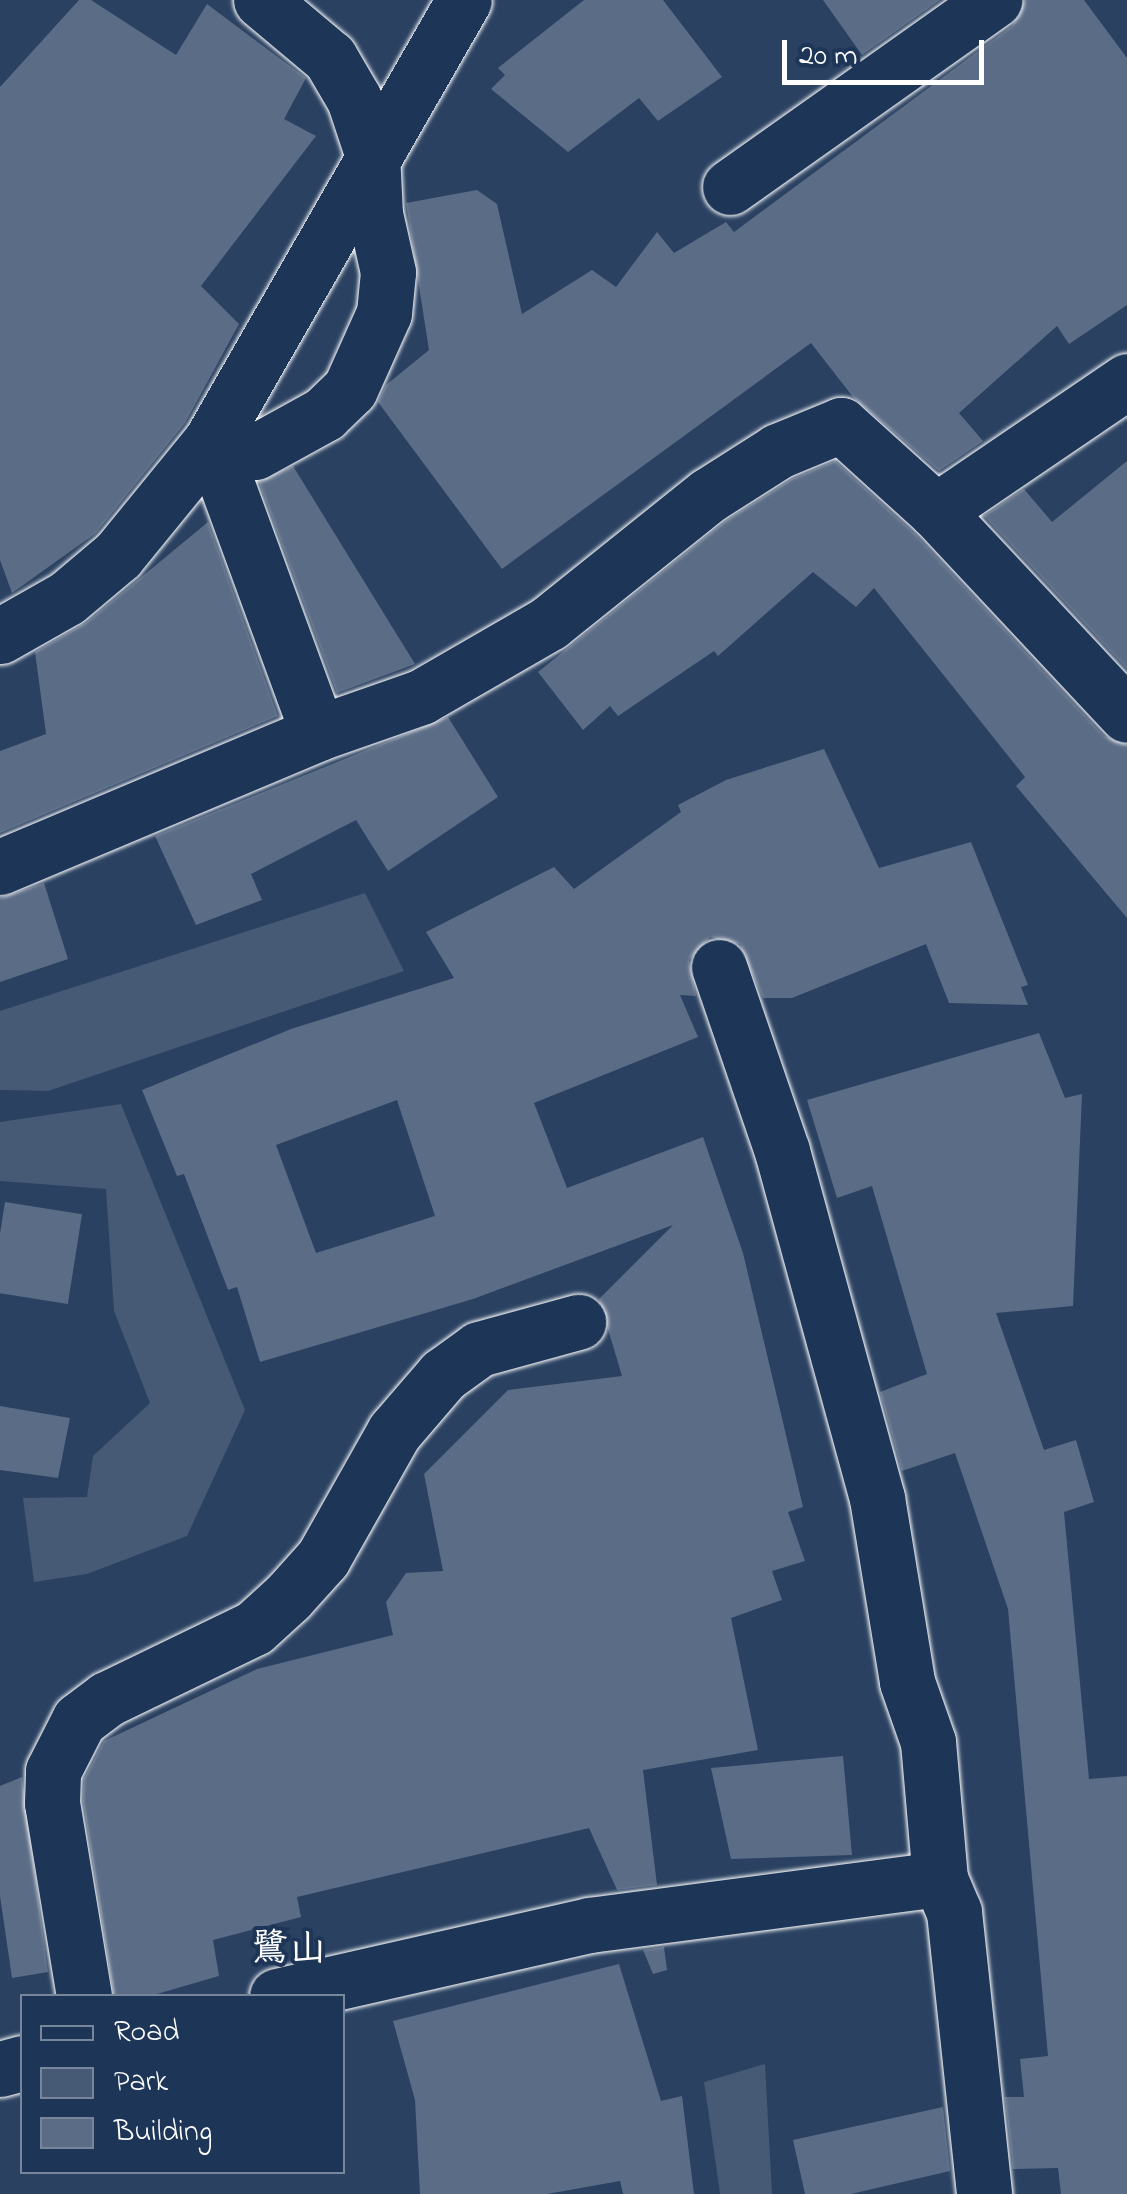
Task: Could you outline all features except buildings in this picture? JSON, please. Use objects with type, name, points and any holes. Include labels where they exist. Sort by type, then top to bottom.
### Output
[{"type":"street","points":[[211,441],[255,452],[324,414],[350,388],[384,313],[388,272],[375,214],[372,154],[354,98],[330,58],[261,0]]},
{"type":"street","points":[[0,636],[67,598],[118,555],[211,441],[372,154],[464,0]]},
{"type":"street","points":[[730,187],[994,0]]},
{"type":"street","points":[[936,511],[1127,381]]},
{"type":"street","points":[[0,867],[318,733],[422,698],[534,632],[709,495],[778,452],[841,425],[936,511],[1127,715]]},
{"type":"street","points":[[211,441],[318,733]]},
{"type":"street","points":[[719,967],[782,1151],[877,1498],[907,1682],[928,1742],[940,1879],[954,1912],[984,2194]]},
{"type":"street","points":[[84,1994],[52,1803],[53,1771],[79,1720],[106,1699],[254,1628],[288,1597],[324,1558],[394,1432],[444,1376],[480,1349],[578,1322]]},
{"type":"street","points":[[286,1994],[590,1925],[940,1879]]},
{"type":"green space","points":[[365,893],[404,971],[48,1091],[0,1090],[0,1011]]},
{"type":"green space","points":[[121,1104],[245,1410],[187,1536],[87,1574],[34,1582],[23,1498],[87,1497],[93,1456],[150,1403],[114,1311],[106,1189],[0,1181],[0,1122]]},
{"type":"green space","points":[[765,2064],[772,2194],[720,2194],[704,2082]]},
{"type":"district","name":"鷺山","points":[[289,1952]]}]
